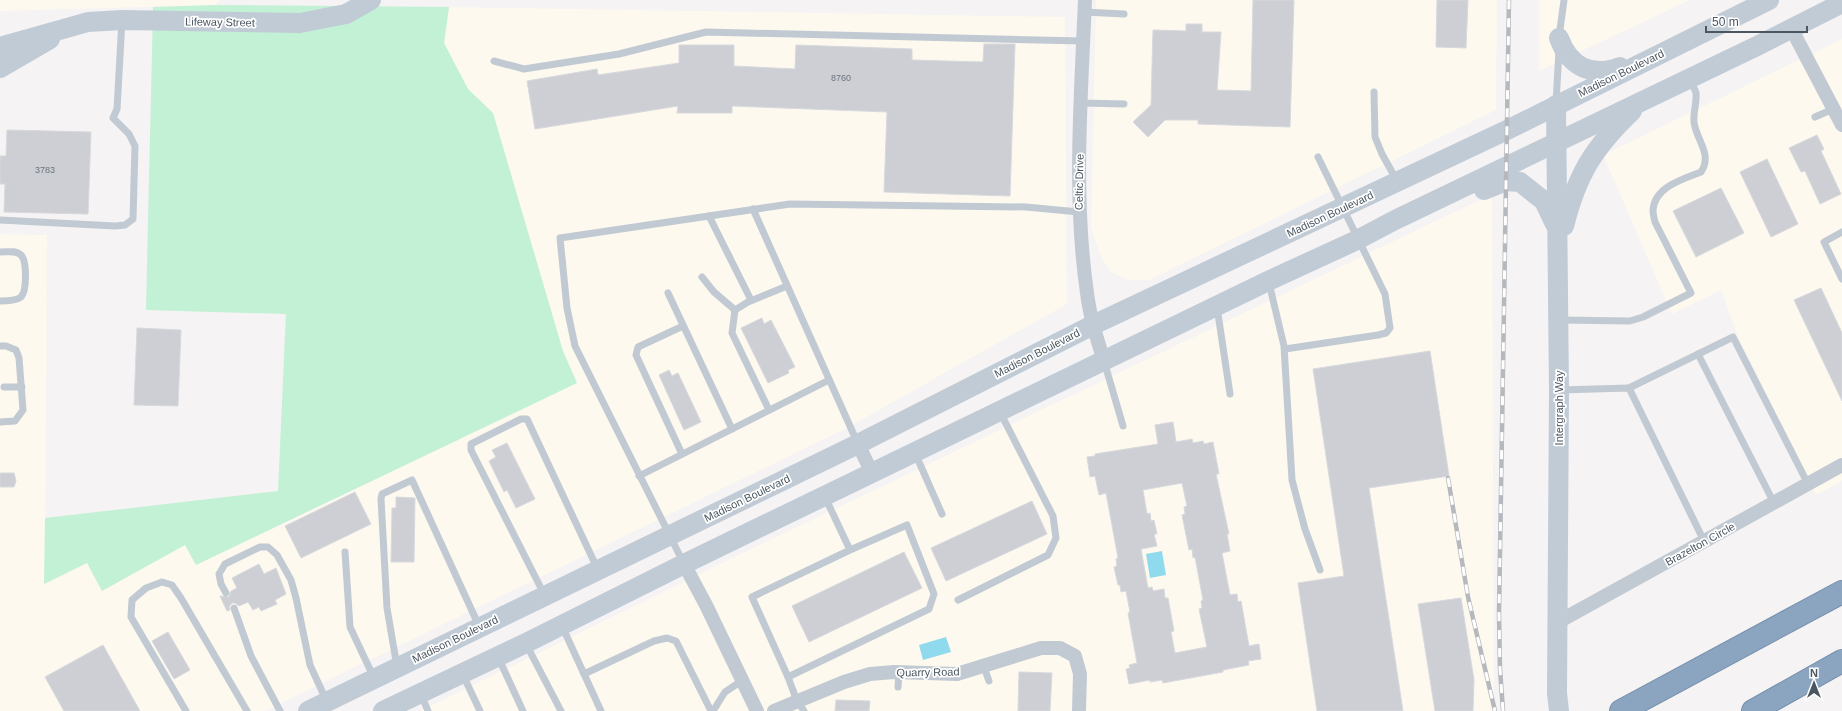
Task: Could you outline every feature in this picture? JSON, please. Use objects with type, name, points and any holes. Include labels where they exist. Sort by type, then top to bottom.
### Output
[{"type":"highway","points":[[1629,707],[1842,592]]},
{"type":"highway","points":[[1752,711],[1842,661]]},
{"type":"main road","name":"Lifeway Street","points":[[0,47],[88,22],[122,20],[300,23],[346,14],[371,0]]},
{"type":"main road","name":"Madison Boulevard","points":[[308,711],[858,444],[1093,325],[1398,182],[1769,0]]},
{"type":"main road","points":[[383,711],[425,702],[462,674],[562,626],[684,564],[1268,281],[1358,240],[1395,220],[1689,79],[1842,3]]},
{"type":"main road","points":[[1559,38],[1563,50],[1570,60],[1583,67],[1599,72],[1611,70],[1624,65],[1678,39],[1720,23]]},
{"type":"main road","name":"Lifeway Street","points":[[0,68],[47,41],[65,28]]},
{"type":"main road","points":[[1558,254],[1574,190],[1584,168],[1599,145],[1643,100]]},
{"type":"main road","name":"Intergraph Way","points":[[1556,105],[1559,390],[1558,622],[1556,692],[1559,711]]},
{"type":"main road","points":[[1395,220],[1450,204],[1506,181],[1520,182],[1544,201],[1557,228]]},
{"type":"street","name":"Celtic Drive","points":[[1084,6],[1079,212],[1087,294],[1093,325],[1104,361]]},
{"type":"street","points":[[1791,28],[1842,125]]},
{"type":"street","points":[[858,444],[872,473]]},
{"type":"street","name":"Brazelton Circle","points":[[1558,622],[1842,466]]},
{"type":"street","points":[[684,564],[743,680],[757,711]]},
{"type":"street","name":"Quarry Road","points":[[774,711],[800,706],[844,682],[870,674],[957,674],[984,667],[1041,648],[1060,648],[1075,656],[1080,674],[1079,711]]},
{"type":"lane","points":[[1556,105],[1559,38],[1564,0]]},
{"type":"lane","points":[[1084,6],[1124,14]]},
{"type":"lane","points":[[0,220],[125,225],[133,219],[135,146],[128,134],[113,118],[117,109],[122,20]]},
{"type":"lane","points":[[494,61],[524,69],[620,54],[706,32],[1083,41]]},
{"type":"lane","points":[[1558,320],[1630,321],[1643,317],[1691,293],[1655,222],[1653,209],[1663,189],[1701,172],[1705,166],[1706,158],[1704,146],[1696,132],[1694,120],[1696,93],[1689,79]]},
{"type":"lane","points":[[1374,92],[1375,137],[1382,154],[1398,182]]},
{"type":"lane","points":[[1081,103],[1124,104]]},
{"type":"lane","points":[[1815,117],[1833,108]]},
{"type":"lane","points":[[1284,349],[1378,335],[1386,333],[1390,328],[1385,294],[1318,157]]},
{"type":"lane","points":[[684,564],[575,346],[567,308],[560,238],[790,204],[878,204],[1043,208],[1079,212]]},
{"type":"lane","points":[[753,209],[858,444]]},
{"type":"lane","points":[[709,216],[752,300]]},
{"type":"lane","points":[[1842,232],[1824,242],[1842,279]]},
{"type":"lane","points":[[0,252],[14,252],[20,254],[25,261],[24,292],[20,298],[0,301]]},
{"type":"lane","points":[[702,277],[714,292],[735,310]]},
{"type":"lane","points":[[1268,281],[1284,349],[1292,480],[1305,529],[1320,570]]},
{"type":"lane","points":[[735,310],[752,300],[787,286]]},
{"type":"lane","points":[[668,293],[732,429]]},
{"type":"lane","points":[[1217,306],[1230,394]]},
{"type":"lane","points":[[735,310],[732,333],[769,410]]},
{"type":"lane","points":[[682,454],[636,356],[638,346],[683,326]]},
{"type":"lane","points":[[1559,390],[1629,388],[1733,337],[1808,484]]},
{"type":"lane","points":[[0,346],[6,346],[16,350],[19,358],[23,410],[15,421],[0,422]]},
{"type":"lane","points":[[1698,354],[1774,503]]},
{"type":"lane","points":[[1104,361],[1123,426]]},
{"type":"lane","points":[[639,476],[829,380]]},
{"type":"lane","points":[[4,387],[22,387]]},
{"type":"lane","points":[[1629,388],[1704,541]]},
{"type":"lane","points":[[958,600],[1048,555],[1056,538],[1053,516],[1000,412]]},
{"type":"lane","points":[[544,596],[471,450],[471,444],[521,419],[527,419],[598,570]]},
{"type":"lane","points":[[915,453],[942,514]]},
{"type":"lane","points":[[397,667],[387,608],[382,494],[412,480],[479,627]]},
{"type":"lane","points":[[825,497],[850,550]]},
{"type":"lane","points":[[788,677],[929,609],[934,594],[907,525],[850,550],[752,597],[800,706]]},
{"type":"lane","points":[[226,593],[221,584],[219,574],[225,564],[260,548],[268,547],[277,555],[291,580],[310,665],[327,702]]},
{"type":"lane","points":[[346,552],[350,627],[374,678]]},
{"type":"lane","points":[[185,709],[131,617],[132,600],[146,588],[162,582],[172,586],[181,598],[247,711]]},
{"type":"lane","points":[[234,608],[251,656],[280,711]]},
{"type":"lane","points":[[562,626],[601,711]]},
{"type":"lane","points":[[584,674],[654,641],[668,638],[676,641],[712,711],[725,692],[743,680]]},
{"type":"lane","points":[[526,643],[561,711]]},
{"type":"lane","points":[[497,657],[522,711]]},
{"type":"lane","points":[[984,667],[989,681]]},
{"type":"lane","points":[[898,687],[899,673]]},
{"type":"lane","points":[[462,674],[480,711]]},
{"type":"shaded area","points":[[0,0],[220,0],[215,5],[0,11]]},
{"type":"shaded area","points":[[1096,0],[1497,0],[1496,110],[1149,280],[1129,280],[1112,273],[1102,259],[1091,228]]},
{"type":"shaded area","points":[[1539,0],[1690,0],[1539,71]]},
{"type":"shaded area","points":[[449,7],[1065,17],[1067,304],[847,428],[265,711],[0,711],[0,234],[47,235],[45,584],[87,563],[102,591],[185,545],[196,565],[577,383],[563,351],[493,113],[468,89],[444,43]]},
{"type":"shaded area","points":[[1842,39],[1842,481],[1816,495],[1737,334],[1721,290],[1672,314],[1603,155]]},
{"type":"shaded area","points":[[1492,194],[1494,711],[420,711],[747,551]]},
{"type":"green space","points":[[215,5],[449,7],[444,43],[468,89],[493,113],[563,351],[577,383],[196,565],[185,545],[102,591],[87,563],[44,584],[45,518],[278,491],[286,314],[146,310],[153,7]]},
{"type":"water","points":[[1162,551],[1166,575],[1150,578],[1146,554]]},
{"type":"water","points":[[946,637],[951,652],[923,660],[919,645]]},
{"type":"building","points":[[1253,0],[1294,0],[1290,127],[1198,124],[1198,120],[1165,120],[1148,137],[1133,122],[1151,105],[1153,30],[1186,31],[1186,24],[1202,24],[1202,32],[1221,32],[1217,90],[1251,91]]},
{"type":"building","points":[[1437,0],[1468,0],[1466,48],[1436,47]]},
{"type":"building","points":[[984,44],[1015,44],[1010,196],[884,192],[887,112],[732,106],[732,113],[677,113],[678,106],[535,129],[527,81],[597,69],[598,75],[679,63],[679,45],[734,45],[734,66],[795,69],[796,45],[912,49],[912,60],[983,62]]},
{"type":"building","points":[[7,130],[91,132],[88,214],[4,212],[5,184],[0,184],[0,156],[6,156]]},
{"type":"building","points":[[1817,135],[1824,149],[1821,151],[1841,194],[1820,204],[1805,171],[1801,172],[1789,148]]},
{"type":"building","points":[[1767,159],[1798,224],[1771,237],[1740,172]]},
{"type":"building","points":[[1721,188],[1744,233],[1696,257],[1673,211]]},
{"type":"building","points":[[1821,288],[1842,333],[1842,401],[1794,300]]},
{"type":"building","points":[[762,318],[764,324],[771,320],[795,367],[788,370],[789,373],[768,383],[741,328]]},
{"type":"building","points":[[137,328],[181,330],[178,406],[134,405]]},
{"type":"building","points":[[1430,351],[1449,476],[1369,488],[1403,711],[1317,711],[1298,583],[1344,576],[1313,369]]},
{"type":"building","points":[[669,370],[672,376],[678,373],[701,422],[684,430],[659,375]]},
{"type":"building","points":[[1173,422],[1176,442],[1192,439],[1193,443],[1203,441],[1204,444],[1213,442],[1219,474],[1216,474],[1229,534],[1227,534],[1230,551],[1222,553],[1230,595],[1237,594],[1238,602],[1241,601],[1249,646],[1259,644],[1261,659],[1248,661],[1249,665],[1223,670],[1223,672],[1163,683],[1162,680],[1150,682],[1150,680],[1129,684],[1126,669],[1130,668],[1129,665],[1137,663],[1128,613],[1130,612],[1126,591],[1121,592],[1114,567],[1117,566],[1116,559],[1118,558],[1106,493],[1099,495],[1095,476],[1090,477],[1087,457],[1095,456],[1095,454],[1158,444],[1155,425]],"holes":[[[1182,483],[1187,506],[1184,507],[1185,514],[1182,515],[1189,550],[1192,549],[1193,558],[1195,557],[1203,600],[1201,601],[1202,608],[1199,609],[1207,647],[1175,653],[1171,632],[1174,631],[1168,598],[1165,598],[1164,589],[1153,591],[1152,587],[1148,588],[1141,549],[1157,546],[1154,534],[1157,534],[1154,520],[1151,521],[1150,513],[1147,514],[1143,490]]]},
{"type":"building","points":[[507,443],[535,499],[516,508],[507,490],[504,492],[489,461],[496,457],[492,450]]},
{"type":"building","points":[[0,473],[14,473],[16,481],[14,487],[0,487]]},
{"type":"building","points":[[355,492],[371,524],[301,558],[285,526]]},
{"type":"building","points":[[396,497],[415,498],[414,562],[391,562],[392,508],[396,508]]},
{"type":"building","points":[[1032,501],[1047,534],[946,581],[931,548]]},
{"type":"building","points":[[904,552],[922,588],[809,642],[792,606]]},
{"type":"building","points":[[259,564],[264,574],[276,568],[286,594],[275,600],[277,604],[261,611],[259,607],[253,610],[248,602],[239,606],[232,603],[229,607],[230,610],[227,611],[220,596],[229,597],[231,591],[237,588],[232,578]]},
{"type":"building","points":[[1461,598],[1474,680],[1473,711],[1435,711],[1418,604]]},
{"type":"building","points":[[168,632],[190,670],[174,679],[152,641]]},
{"type":"building","points":[[103,645],[140,711],[64,711],[45,677]]},
{"type":"building","points":[[1019,672],[1052,673],[1050,711],[1018,711]]},
{"type":"building","points":[[836,700],[870,701],[869,711],[835,711]]},
{"type":"railway","points":[[1503,711],[1500,669],[1499,614],[1509,0]]},
{"type":"railway","points":[[1448,478],[1468,597],[1495,711]]}]
